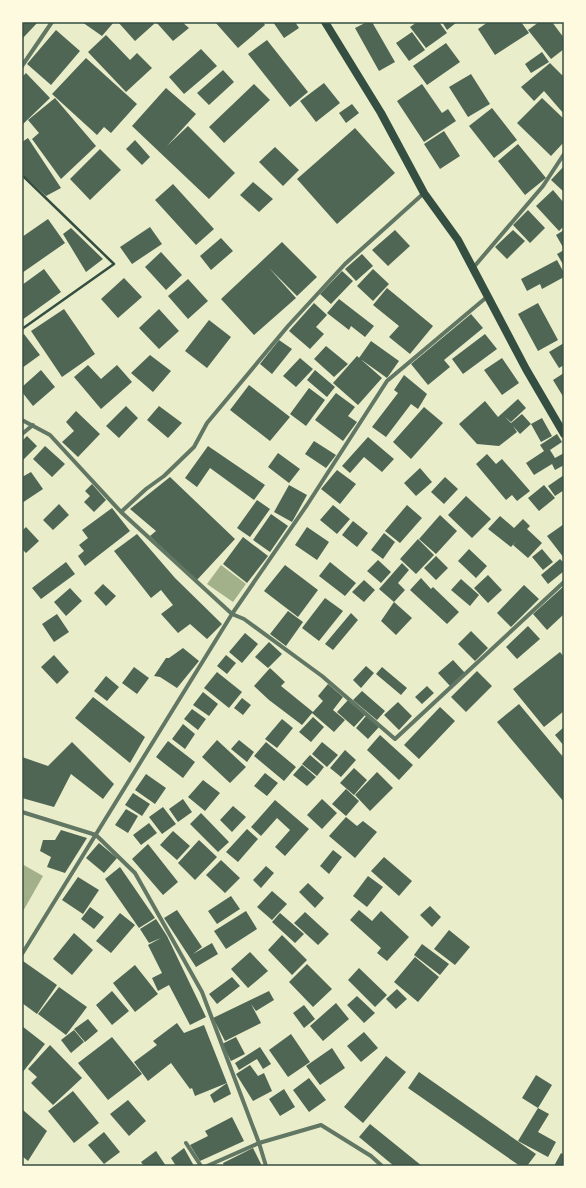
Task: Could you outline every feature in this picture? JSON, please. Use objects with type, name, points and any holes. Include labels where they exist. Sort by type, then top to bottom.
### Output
[{"type":"main road","points":[[325,22],[381,113],[424,193],[458,240],[472,268],[489,296],[526,369],[564,434]]},
{"type":"street","points":[[22,66],[52,22]]},
{"type":"street","points":[[472,268],[543,186],[564,154]]},
{"type":"street","points":[[121,512],[146,489],[164,476],[194,447],[207,423],[345,264],[424,193]]},
{"type":"street","points":[[22,954],[232,614],[307,505],[387,381],[489,296]]},
{"type":"street","points":[[22,420],[50,435],[121,512],[232,614],[244,619],[322,676],[395,739],[564,582]]},
{"type":"street","points":[[22,434],[33,425]]},
{"type":"street","points":[[22,812],[96,835],[135,873],[202,992],[259,1143],[266,1166]]},
{"type":"street","points":[[207,1166],[259,1143],[321,1125],[370,1156],[382,1166]]},
{"type":"street","points":[[186,1143],[201,1166]]},
{"type":"path","points":[[22,175],[114,264],[22,329]]},
{"type":"shaded area","points":[[221,565],[246,584],[233,602],[207,584]]},
{"type":"shaded area","points":[[22,864],[43,876],[22,913]]},
{"type":"building","points":[[22,22],[38,22],[22,39]]},
{"type":"building","points":[[82,22],[114,22],[102,36]]},
{"type":"building","points":[[118,22],[153,22],[154,24],[135,41]]},
{"type":"building","points":[[156,22],[182,22],[189,28],[173,41]]},
{"type":"building","points":[[215,22],[263,22],[265,25],[238,48]]},
{"type":"building","points":[[273,22],[295,22],[299,28],[284,38]]},
{"type":"building","points":[[367,22],[372,22],[395,62],[379,71],[355,28]]},
{"type":"building","points":[[417,22],[439,22],[447,33],[426,48],[410,27]]},
{"type":"building","points":[[442,22],[457,22],[447,30]]},
{"type":"building","points":[[488,22],[521,22],[529,33],[495,55],[478,29]]},
{"type":"building","points":[[539,22],[552,22],[564,38],[564,49],[551,59],[528,30]]},
{"type":"building","points":[[56,30],[80,51],[51,85],[27,64]]},
{"type":"building","points":[[412,32],[425,50],[409,61],[396,43]]},
{"type":"building","points":[[106,35],[130,60],[137,53],[152,68],[126,92],[88,52]]},
{"type":"building","points":[[267,40],[308,92],[290,107],[248,54]]},
{"type":"building","points":[[446,43],[460,62],[427,85],[413,66]]},
{"type":"building","points":[[201,49],[217,66],[184,94],[169,77]]},
{"type":"building","points":[[542,52],[549,62],[531,73],[525,64]]},
{"type":"building","points":[[86,58],[137,104],[111,133],[104,127],[97,135],[52,94]]},
{"type":"building","points":[[550,63],[564,77],[564,114],[544,91],[534,101],[521,87]]},
{"type":"building","points":[[223,70],[234,82],[209,105],[197,93]]},
{"type":"building","points":[[26,73],[50,98],[22,125],[22,77]]},
{"type":"building","points":[[471,74],[490,104],[468,117],[449,87]]},
{"type":"building","points":[[324,83],[340,103],[316,122],[300,101]]},
{"type":"building","points":[[254,84],[270,100],[224,143],[209,127]]},
{"type":"building","points":[[422,84],[442,113],[448,109],[456,121],[424,142],[397,101]]},
{"type":"building","points":[[166,88],[196,114],[167,146],[188,126],[235,173],[209,199],[132,126]]},
{"type":"building","points":[[55,98],[96,146],[61,179],[32,139],[39,133],[28,120]]},
{"type":"building","points":[[542,98],[564,119],[564,142],[551,156],[517,123]]},
{"type":"building","points":[[352,104],[359,113],[346,123],[339,113]]},
{"type":"building","points":[[492,108],[517,140],[494,158],[469,126]]},
{"type":"building","points":[[355,128],[395,173],[337,224],[297,179]]},
{"type":"building","points":[[444,131],[460,156],[440,169],[424,144]]},
{"type":"building","points":[[28,138],[61,188],[46,196],[22,174],[22,142]]},
{"type":"building","points":[[135,140],[150,157],[142,165],[126,149]]},
{"type":"building","points":[[518,144],[546,178],[525,195],[498,161]]},
{"type":"building","points":[[275,147],[299,170],[283,186],[259,162]]},
{"type":"building","points":[[100,149],[121,170],[90,200],[70,179]]},
{"type":"building","points":[[564,166],[564,192],[551,180]]},
{"type":"building","points":[[253,182],[273,199],[259,212],[240,195]]},
{"type":"building","points":[[173,184],[214,229],[196,245],[155,200]]},
{"type":"building","points":[[553,190],[564,203],[564,226],[559,231],[536,206]]},
{"type":"building","points":[[528,210],[545,228],[530,243],[513,225]]},
{"type":"building","points":[[48,219],[65,243],[22,273],[22,237]]},
{"type":"building","points":[[150,227],[162,244],[132,264],[120,247]]},
{"type":"building","points":[[71,228],[103,259],[86,272],[63,234]]},
{"type":"building","points":[[395,230],[410,246],[388,266],[372,250]]},
{"type":"building","points":[[513,230],[525,241],[507,259],[495,247]]},
{"type":"building","points":[[564,230],[564,249],[556,235]]},
{"type":"building","points":[[221,238],[233,251],[211,270],[200,256]]},
{"type":"building","points":[[282,242],[317,277],[297,296],[269,268],[296,298],[254,335],[221,299]]},
{"type":"building","points":[[564,250],[564,266],[557,254]]},
{"type":"building","points":[[161,252],[182,275],[166,290],[145,267]]},
{"type":"building","points":[[362,254],[373,266],[356,281],[345,269]]},
{"type":"building","points":[[557,260],[564,273],[564,277],[542,289],[540,284],[527,291],[521,279]]},
{"type":"building","points":[[44,269],[61,292],[22,320],[22,285]]},
{"type":"building","points":[[373,269],[389,284],[373,301],[357,286]]},
{"type":"building","points":[[342,271],[353,281],[331,304],[320,294]]},
{"type":"building","points":[[124,278],[142,297],[118,318],[101,299]]},
{"type":"building","points":[[188,279],[208,301],[188,319],[168,296]]},
{"type":"building","points":[[387,288],[433,326],[410,354],[389,337],[399,326],[373,305]]},
{"type":"building","points":[[339,299],[374,326],[365,337],[351,326],[349,330],[327,313]]},
{"type":"building","points":[[314,303],[327,315],[316,327],[324,334],[310,349],[289,331]]},
{"type":"building","points":[[538,303],[558,340],[538,351],[518,314]]},
{"type":"building","points":[[64,309],[95,354],[62,377],[31,331]]},
{"type":"building","points":[[159,309],[179,331],[159,349],[139,328]]},
{"type":"building","points":[[471,314],[483,328],[444,360],[450,367],[428,385],[411,364]]},
{"type":"building","points":[[209,320],[231,337],[207,368],[185,351]]},
{"type":"building","points":[[24,334],[40,355],[22,368],[22,335]]},
{"type":"building","points":[[485,334],[497,349],[463,374],[452,359]]},
{"type":"building","points":[[279,340],[292,349],[272,374],[260,364]]},
{"type":"building","points":[[371,341],[399,361],[387,378],[359,358]]},
{"type":"building","points":[[564,343],[564,365],[559,368],[549,352]]},
{"type":"building","points":[[326,346],[348,364],[334,377],[314,359]]},
{"type":"building","points":[[150,355],[171,371],[153,392],[131,373]]},
{"type":"building","points":[[357,356],[382,378],[358,405],[333,383]]},
{"type":"building","points":[[300,358],[313,369],[296,387],[283,376]]},
{"type":"building","points":[[502,358],[519,383],[502,395],[484,370]]},
{"type":"building","points":[[88,365],[101,379],[117,365],[132,382],[101,409],[74,377]]},
{"type":"building","points":[[41,370],[55,387],[33,406],[22,392],[22,387]]},
{"type":"building","points":[[315,370],[335,387],[327,397],[307,380]]},
{"type":"building","points":[[564,373],[564,398],[553,380]]},
{"type":"building","points":[[404,375],[427,394],[418,409],[411,404],[386,437],[372,427],[398,393],[394,390]]},
{"type":"building","points":[[249,385],[290,417],[270,441],[230,410]]},
{"type":"building","points":[[309,388],[325,400],[306,426],[290,414]]},
{"type":"building","points":[[336,393],[355,407],[348,416],[357,422],[343,441],[315,420]]},
{"type":"building","points":[[518,399],[526,408],[511,422],[505,417],[511,423],[522,414],[531,424],[520,434],[513,426],[517,432],[499,446],[477,444],[459,424],[485,401],[498,417]]},
{"type":"building","points":[[126,406],[138,418],[119,438],[106,426]]},
{"type":"building","points":[[159,406],[182,423],[168,438],[147,420]]},
{"type":"building","points":[[424,407],[443,423],[411,459],[393,442]]},
{"type":"building","points":[[76,411],[100,434],[78,457],[62,442],[74,431],[66,422]]},
{"type":"building","points":[[542,418],[552,436],[541,442],[531,424]]},
{"type":"building","points":[[557,434],[562,442],[550,450],[555,458],[564,453],[564,465],[555,470],[552,464],[534,475],[526,463],[544,451],[540,445]]},
{"type":"building","points":[[27,436],[37,446],[22,461],[22,441]]},
{"type":"building","points":[[368,437],[394,459],[382,472],[364,457],[350,473],[342,466]]},
{"type":"building","points":[[314,441],[336,455],[326,468],[305,454]]},
{"type":"building","points":[[45,446],[65,464],[52,477],[33,459]]},
{"type":"building","points":[[208,446],[265,485],[254,500],[210,468],[197,487],[185,478]]},
{"type":"building","points":[[278,453],[300,469],[289,483],[268,467]]},
{"type":"building","points":[[487,454],[496,464],[502,459],[530,491],[517,501],[512,495],[506,500],[476,464]]},
{"type":"building","points":[[420,468],[432,482],[416,496],[404,483]]},
{"type":"building","points":[[337,470],[356,484],[340,504],[321,489]]},
{"type":"building","points":[[31,472],[43,489],[22,503],[22,477]]},
{"type":"building","points":[[564,475],[564,490],[555,496],[548,486]]},
{"type":"building","points":[[170,477],[235,539],[196,581],[150,536],[156,531],[130,509]]},
{"type":"building","points":[[445,477],[458,489],[444,504],[431,492]]},
{"type":"building","points":[[92,484],[106,500],[94,512],[84,502],[90,496],[85,491]]},
{"type":"building","points":[[289,485],[307,495],[292,522],[274,512]]},
{"type":"building","points":[[544,485],[555,498],[539,511],[528,498]]},
{"type":"building","points":[[466,496],[491,519],[472,538],[448,515]]},
{"type":"building","points":[[257,500],[270,509],[250,537],[237,528]]},
{"type":"building","points":[[59,504],[69,515],[53,530],[43,520]]},
{"type":"building","points":[[333,505],[350,519],[337,534],[320,520]]},
{"type":"building","points":[[407,505],[422,518],[400,543],[385,531]]},
{"type":"building","points":[[112,508],[130,531],[85,566],[78,556],[84,551],[79,545],[88,538],[82,530]]},
{"type":"building","points":[[271,514],[288,526],[270,552],[253,540]]},
{"type":"building","points":[[440,515],[457,531],[436,554],[419,539]]},
{"type":"building","points":[[500,516],[514,528],[523,519],[530,526],[527,529],[542,543],[528,558],[513,545],[517,540],[511,547],[488,529]]},
{"type":"building","points":[[353,521],[368,533],[357,547],[342,535]]},
{"type":"building","points":[[564,524],[564,558],[547,536]]},
{"type":"building","points":[[26,527],[39,541],[26,553],[22,549],[22,531]]},
{"type":"building","points":[[307,527],[329,542],[317,560],[295,545]]},
{"type":"building","points":[[384,533],[395,542],[383,559],[371,550]]},
{"type":"building","points":[[137,534],[175,578],[222,624],[207,639],[190,624],[178,633],[161,614],[173,605],[161,590],[151,598],[114,551]]},
{"type":"building","points":[[243,537],[268,556],[247,583],[223,564]]},
{"type":"building","points":[[418,539],[434,555],[416,574],[400,559]]},
{"type":"building","points":[[469,549],[487,566],[476,578],[458,561]]},
{"type":"building","points":[[542,549],[553,562],[543,570],[532,557]]},
{"type":"building","points":[[436,556],[448,568],[436,580],[424,568]]},
{"type":"building","points":[[560,559],[564,563],[564,571],[548,584],[541,575]]},
{"type":"building","points":[[378,560],[391,572],[381,583],[367,571]]},
{"type":"building","points":[[66,562],[75,574],[41,599],[32,588]]},
{"type":"building","points":[[330,562],[356,583],[345,596],[319,576]]},
{"type":"building","points":[[402,563],[409,570],[398,583],[405,590],[394,602],[379,589]]},
{"type":"building","points":[[285,565],[318,590],[298,617],[264,591]]},
{"type":"building","points":[[488,575],[502,590],[488,603],[474,588]]},
{"type":"building","points":[[421,578],[431,589],[433,587],[459,612],[447,624],[410,590]]},
{"type":"building","points":[[461,579],[479,595],[470,606],[451,590]]},
{"type":"building","points":[[364,580],[375,590],[364,602],[352,592]]},
{"type":"building","points":[[103,584],[116,596],[106,606],[94,593]]},
{"type":"building","points":[[524,585],[539,599],[511,627],[497,613]]},
{"type":"building","points":[[564,586],[564,614],[547,630],[533,614]]},
{"type":"building","points":[[70,588],[82,601],[66,616],[54,602]]},
{"type":"building","points":[[325,598],[343,611],[319,641],[302,628]]},
{"type":"building","points":[[394,602],[412,618],[396,635],[381,621]]},
{"type":"building","points":[[288,611],[303,622],[286,646],[270,634]]},
{"type":"building","points":[[351,613],[358,620],[333,650],[325,644]]},
{"type":"building","points":[[57,614],[69,632],[54,642],[42,624]]},
{"type":"building","points":[[528,626],[540,639],[517,659],[506,647]]},
{"type":"building","points":[[471,631],[488,648],[475,661],[458,644]]},
{"type":"building","points":[[245,633],[258,644],[242,663],[229,652]]},
{"type":"building","points":[[269,642],[282,654],[268,668],[255,657]]},
{"type":"building","points":[[183,648],[199,661],[177,688],[160,677],[154,676],[166,658],[169,658]]},
{"type":"building","points":[[560,652],[564,657],[564,711],[544,727],[513,689]]},
{"type":"building","points":[[54,655],[69,672],[57,684],[41,667]]},
{"type":"building","points":[[226,655],[236,663],[227,674],[217,666]]},
{"type":"building","points":[[453,660],[465,673],[450,686],[438,673]]},
{"type":"building","points":[[366,666],[374,673],[361,688],[353,680]]},
{"type":"building","points":[[134,667],[149,678],[137,694],[122,683]]},
{"type":"building","points":[[382,667],[407,688],[401,695],[376,674]]},
{"type":"building","points":[[270,668],[285,682],[281,686],[313,712],[302,725],[269,700],[254,686]]},
{"type":"building","points":[[477,671],[492,686],[466,712],[451,697]]},
{"type":"building","points":[[217,672],[242,692],[229,708],[204,688]]},
{"type":"building","points":[[106,676],[119,687],[107,701],[94,691]]},
{"type":"building","points":[[328,684],[343,697],[333,710],[345,720],[334,732],[312,713],[323,701],[318,696]]},
{"type":"building","points":[[427,686],[434,693],[422,704],[415,697]]},
{"type":"building","points":[[362,691],[385,711],[377,720],[353,700]]},
{"type":"building","points":[[203,692],[218,704],[209,716],[193,705]]},
{"type":"building","points":[[93,697],[145,737],[130,763],[75,718]]},
{"type":"building","points":[[242,698],[251,705],[243,715],[234,708]]},
{"type":"building","points":[[348,700],[365,715],[354,727],[337,712]]},
{"type":"building","points":[[398,702],[412,716],[399,730],[384,715]]},
{"type":"building","points":[[519,704],[564,758],[564,802],[497,722]]},
{"type":"building","points":[[440,707],[455,721],[419,759],[404,745]]},
{"type":"building","points":[[192,709],[206,719],[198,730],[184,719]]},
{"type":"building","points":[[366,716],[379,727],[368,739],[356,728]]},
{"type":"building","points":[[313,717],[324,727],[311,742],[299,732]]},
{"type":"building","points":[[282,719],[293,728],[277,748],[265,739]]},
{"type":"building","points":[[183,724],[195,734],[185,749],[172,739]]},
{"type":"building","points":[[564,727],[564,746],[555,735]]},
{"type":"building","points":[[380,735],[413,765],[399,780],[367,750]]},
{"type":"building","points":[[217,740],[246,767],[230,783],[202,757]]},
{"type":"building","points":[[239,740],[254,752],[247,762],[231,749]]},
{"type":"building","points":[[168,741],[195,762],[183,778],[156,757]]},
{"type":"building","points":[[72,742],[114,784],[103,799],[71,774],[54,807],[22,798],[22,757],[48,766]]},
{"type":"building","points":[[266,742],[296,767],[284,781],[254,756]]},
{"type":"building","points":[[322,742],[338,755],[327,767],[312,754]]},
{"type":"building","points":[[345,750],[356,760],[341,777],[330,768]]},
{"type":"building","points":[[310,755],[324,767],[317,776],[302,764]]},
{"type":"building","points":[[302,765],[316,777],[307,786],[293,775]]},
{"type":"building","points":[[354,768],[367,780],[354,795],[340,783]]},
{"type":"building","points":[[377,772],[393,788],[370,811],[355,795]]},
{"type":"building","points":[[265,773],[278,783],[267,796],[254,786]]},
{"type":"building","points":[[146,774],[166,788],[155,804],[135,790]]},
{"type":"building","points":[[203,780],[220,793],[205,811],[188,797]]},
{"type":"building","points":[[346,789],[359,801],[346,816],[332,804]]},
{"type":"building","points":[[133,793],[150,804],[142,816],[125,805]]},
{"type":"building","points":[[183,799],[192,812],[178,822],[169,809]]},
{"type":"building","points":[[322,799],[337,813],[322,829],[307,815]]},
{"type":"building","points":[[275,800],[309,829],[285,856],[275,847],[290,830],[277,818],[261,836],[251,827]]},
{"type":"building","points":[[233,806],[246,817],[232,832],[220,820]]},
{"type":"building","points":[[163,807],[176,824],[162,834],[149,817]]},
{"type":"building","points":[[126,809],[138,816],[128,833],[115,825]]},
{"type":"building","points":[[201,813],[229,842],[218,852],[190,824]]},
{"type":"building","points":[[346,817],[357,826],[363,821],[377,832],[355,858],[329,836]]},
{"type":"building","points":[[149,823],[157,833],[141,845],[133,835]]},
{"type":"building","points":[[247,829],[258,839],[238,862],[226,852]]},
{"type":"building","points":[[61,830],[87,838],[65,873],[47,867],[51,857],[40,851],[43,840],[55,840]]},
{"type":"building","points":[[173,831],[190,846],[177,860],[160,845]]},
{"type":"building","points":[[199,840],[217,857],[195,880],[178,863]]},
{"type":"building","points":[[99,843],[117,858],[104,873],[86,858]]},
{"type":"building","points":[[148,844],[178,882],[163,895],[132,859]]},
{"type":"building","points":[[333,850],[342,857],[329,874],[320,866]]},
{"type":"building","points":[[384,857],[412,881],[399,896],[371,871]]},
{"type":"building","points":[[221,860],[240,878],[225,893],[206,875]]},
{"type":"building","points":[[266,866],[274,873],[261,888],[253,880]]},
{"type":"building","points":[[120,867],[155,918],[139,928],[105,879]]},
{"type":"building","points":[[368,876],[383,887],[367,907],[353,896]]},
{"type":"building","points":[[78,877],[99,890],[83,914],[62,900]]},
{"type":"building","points":[[308,883],[324,898],[315,908],[299,892]]},
{"type":"building","points":[[272,891],[287,904],[272,920],[257,907]]},
{"type":"building","points":[[231,896],[240,909],[217,924],[208,911]]},
{"type":"building","points":[[430,906],[441,917],[432,927],[420,915]]},
{"type":"building","points":[[90,907],[104,917],[94,929],[81,919]]},
{"type":"building","points":[[177,910],[202,947],[193,954],[212,943],[218,954],[196,967],[164,918]]},
{"type":"building","points":[[359,910],[372,921],[381,911],[409,937],[387,961],[377,953],[381,948],[350,920]]},
{"type":"building","points":[[246,911],[257,929],[226,949],[214,931]]},
{"type":"building","points":[[305,912],[329,934],[318,945],[294,923]]},
{"type":"building","points":[[120,913],[135,925],[111,953],[96,941]]},
{"type":"building","points":[[280,913],[304,934],[295,943],[272,922]]},
{"type":"building","points":[[156,919],[167,936],[206,1017],[190,1025],[169,985],[158,991],[152,978],[162,973],[148,945],[161,938],[149,943],[140,929]]},
{"type":"building","points":[[449,930],[470,947],[455,965],[434,949]]},
{"type":"building","points":[[74,933],[93,950],[72,975],[53,959]]},
{"type":"building","points":[[282,935],[307,960],[292,975],[268,950]]},
{"type":"building","points":[[422,944],[449,964],[440,975],[414,955]]},
{"type":"building","points":[[250,952],[268,971],[248,988],[231,969]]},
{"type":"building","points":[[415,957],[439,977],[418,1002],[394,982]]},
{"type":"building","points":[[23,961],[57,985],[37,1014],[22,1003]]},
{"type":"building","points":[[307,964],[332,989],[313,1007],[289,982]]},
{"type":"building","points":[[135,965],[158,994],[135,1012],[113,983]]},
{"type":"building","points":[[359,968],[387,995],[375,1007],[348,980]]},
{"type":"building","points":[[232,977],[240,986],[217,1004],[209,994]]},
{"type":"building","points":[[59,987],[87,1007],[66,1035],[38,1014]]},
{"type":"building","points":[[397,989],[407,999],[396,1009],[386,999]]},
{"type":"building","points":[[112,991],[129,1011],[112,1025],[96,1005]]},
{"type":"building","points":[[269,991],[274,1000],[256,1011],[251,1004],[261,1023],[225,1041],[213,1018]]},
{"type":"building","points":[[357,996],[375,1013],[364,1023],[347,1005]]},
{"type":"building","points":[[336,1003],[349,1019],[323,1041],[310,1026]]},
{"type":"building","points":[[304,1005],[315,1019],[304,1028],[293,1013]]},
{"type":"building","points":[[88,1019],[98,1031],[85,1042],[74,1029]]},
{"type":"building","points":[[177,1023],[184,1033],[204,1025],[227,1083],[195,1096],[192,1088],[190,1089],[171,1063],[148,1081],[134,1062],[157,1045],[153,1041]]},
{"type":"building","points":[[22,1026],[45,1044],[22,1073]]},
{"type":"building","points":[[74,1030],[84,1042],[71,1053],[61,1040]]},
{"type":"building","points":[[364,1032],[378,1048],[361,1062],[347,1046]]},
{"type":"building","points":[[291,1034],[310,1062],[288,1077],[269,1050]]},
{"type":"building","points":[[112,1037],[142,1074],[108,1100],[78,1063]]},
{"type":"building","points":[[236,1037],[245,1054],[231,1061],[222,1044]]},
{"type":"building","points":[[50,1045],[82,1078],[53,1105],[31,1083],[37,1077],[28,1069]]},
{"type":"building","points":[[260,1047],[271,1064],[263,1069],[257,1059],[239,1070],[235,1063]]},
{"type":"building","points":[[332,1048],[345,1068],[320,1085],[306,1066]]},
{"type":"building","points":[[386,1056],[406,1072],[363,1123],[344,1107]]},
{"type":"building","points":[[250,1065],[258,1076],[264,1073],[272,1091],[253,1101],[236,1074]]},
{"type":"building","points":[[419,1072],[536,1154],[527,1166],[520,1166],[408,1088]]},
{"type":"building","points":[[536,1075],[552,1085],[538,1108],[522,1098]]},
{"type":"building","points":[[309,1078],[326,1100],[309,1112],[293,1090]]},
{"type":"building","points":[[227,1083],[231,1094],[214,1103],[210,1095]]},
{"type":"building","points":[[284,1089],[295,1107],[280,1116],[269,1099]]},
{"type":"building","points":[[73,1091],[99,1123],[74,1143],[48,1111]]},
{"type":"building","points":[[128,1100],[146,1121],[129,1136],[110,1114]]},
{"type":"building","points":[[538,1108],[549,1114],[538,1132],[556,1142],[548,1157],[518,1141]]},
{"type":"building","points":[[23,1110],[47,1131],[28,1161],[22,1156]]},
{"type":"building","points":[[232,1117],[244,1141],[200,1161],[190,1145],[208,1136],[205,1131]]},
{"type":"building","points":[[370,1124],[422,1166],[394,1166],[359,1137]]},
{"type":"building","points":[[104,1132],[120,1152],[104,1164],[88,1145]]},
{"type":"building","points":[[184,1148],[194,1166],[176,1166],[171,1158]]},
{"type":"building","points":[[253,1148],[262,1166],[224,1166],[223,1163]]},
{"type":"building","points":[[156,1151],[166,1166],[144,1166],[141,1162]]},
{"type":"building","points":[[561,1153],[564,1155],[564,1166],[554,1166]]}]
